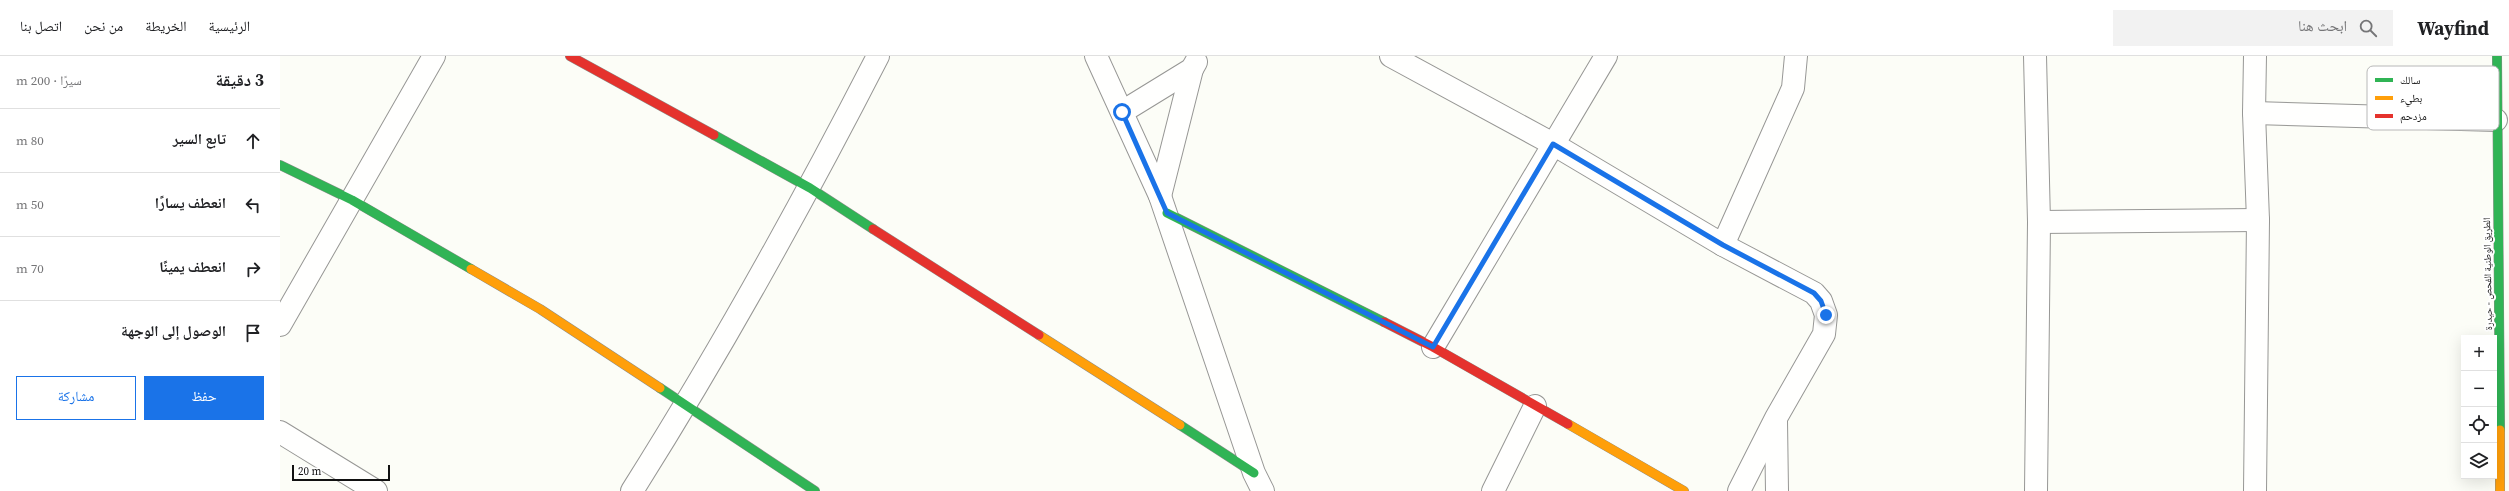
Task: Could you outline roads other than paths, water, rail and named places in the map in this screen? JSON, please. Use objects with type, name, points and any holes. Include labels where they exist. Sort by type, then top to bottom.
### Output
[{"type":"street","points":[[280,325],[434,56]]},
{"type":"street","points":[[570,56],[594,62],[810,188],[1259,482]]},
{"type":"street","points":[[632,491],[685,406],[810,188],[878,56]]},
{"type":"street","points":[[1096,56],[1163,204],[1259,482]]},
{"type":"street","points":[[1391,56],[1553,144],[1723,245],[1814,293],[1821,301],[1826,315],[1824,334],[1776,418],[1739,491]]},
{"type":"street","points":[[1433,347],[1606,56]]},
{"type":"street","points":[[1723,245],[1793,88],[1796,56]]},
{"type":"street","points":[[2035,56],[2039,222],[2036,491]]},
{"type":"street","points":[[2255,56],[2254,113],[2258,220],[2256,491]]},
{"type":"street","name":"الطريق الوطنية الفحص - حيدرة","points":[[2497,56],[2497,66]]},
{"type":"street","points":[[1122,112],[1196,63]]},
{"type":"street","points":[[1163,204],[1196,63]]},
{"type":"street","points":[[2254,113],[2367,116]]},
{"type":"street","name":"الطريق الوطنية الفحص - حيدرة","points":[[2496,130],[2500,491]]},
{"type":"street","points":[[280,164],[352,200],[540,309],[815,491]]},
{"type":"street","points":[[1163,204],[1433,347],[1684,491]]},
{"type":"street","points":[[2039,222],[2258,220]]},
{"type":"street","points":[[1493,491],[1535,406]]},
{"type":"street","points":[[1776,418],[1777,491]]},
{"type":"street","points":[[280,432],[376,491]]}]
